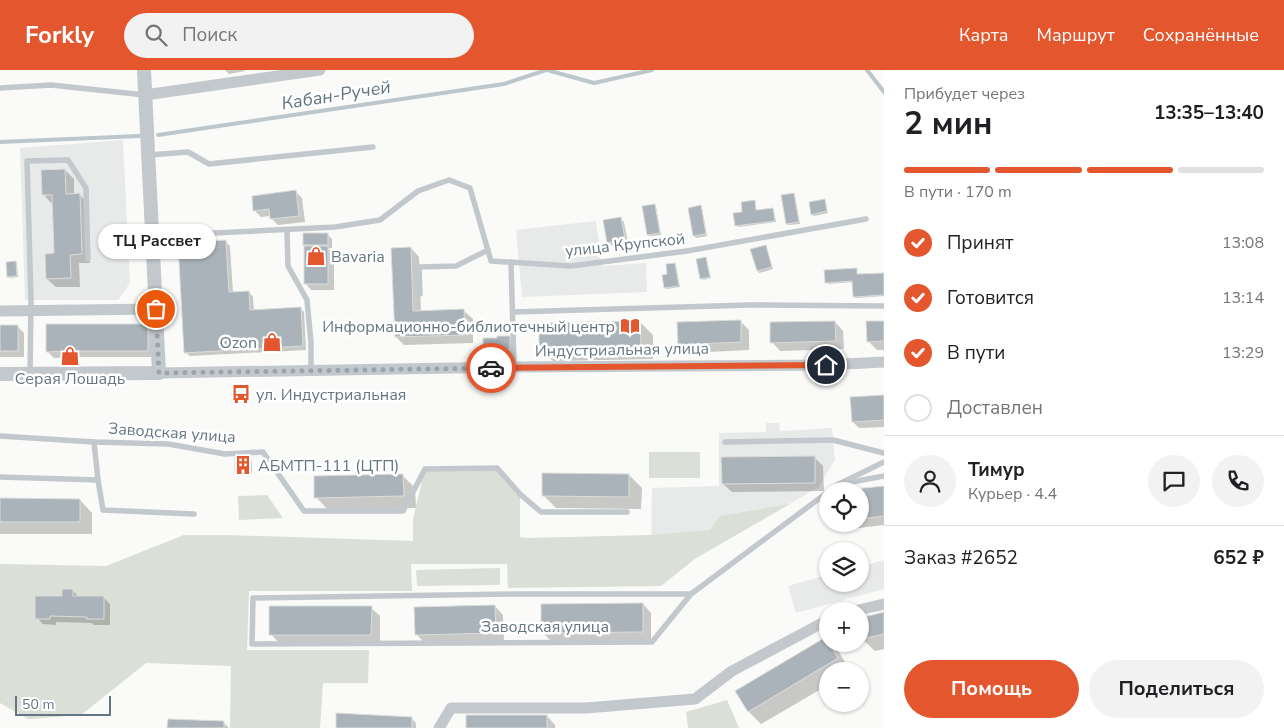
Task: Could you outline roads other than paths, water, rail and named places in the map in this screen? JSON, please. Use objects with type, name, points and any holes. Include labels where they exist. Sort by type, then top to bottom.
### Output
[{"type":"street","points":[[144,70],[159,373]]},
{"type":"street","points":[[145,95],[320,70]]},
{"type":"street","points":[[0,310],[156,309]]},
{"type":"street","name":"Индустриальная улица","points":[[0,374],[826,365],[884,362]]},
{"type":"street","points":[[869,608],[884,604]]},
{"type":"street","points":[[439,728],[451,708],[586,708],[695,699],[732,671],[819,625]]},
{"type":"lane","points":[[0,88],[51,85],[145,95]]},
{"type":"lane","points":[[148,155],[188,152],[209,164],[373,147]]},
{"type":"lane","points":[[30,374],[31,300],[27,161],[68,160],[86,188],[88,259]]},
{"type":"lane","points":[[152,236],[335,228],[380,220],[418,191],[449,180],[470,188],[488,250],[456,266],[419,267],[420,294]]},
{"type":"lane","name":"улица Крупской","points":[[488,250],[491,261],[571,266],[687,252],[866,219]]},
{"type":"lane","points":[[287,230],[288,266],[307,300],[311,343],[311,370]]},
{"type":"lane","points":[[511,262],[514,367]]},
{"type":"lane","points":[[513,312],[749,305],[884,306]]},
{"type":"lane","name":"Заводская улица","points":[[0,436],[94,442],[168,444],[225,454],[263,452],[304,511],[403,511],[425,469],[497,468],[520,494],[541,512],[628,512]]},
{"type":"lane","points":[[725,442],[833,440],[884,454]]},
{"type":"lane","points":[[94,442],[103,510],[194,514]]},
{"type":"lane","name":"Заводская улица","points":[[843,482],[884,462]]},
{"type":"lane","name":"Заводская улица","points":[[850,482],[884,476]]},
{"type":"lane","points":[[0,477],[98,480]]},
{"type":"lane","name":"Заводская улица","points":[[690,594],[517,594],[253,598],[252,644],[652,642],[690,594],[819,499]]},
{"type":"waterway","name":"Кабан-Ручей","points":[[158,135],[504,84],[546,70]]},
{"type":"waterway","name":"Кабан-Ручей","points":[[547,70],[594,83],[652,70]]},
{"type":"waterway","name":"Кабан-Ручей","points":[[867,70],[884,92]]},
{"type":"waterway","name":"Кабан-Ручей","points":[[0,142],[139,136]]},
{"type":"place","name":"Bavaria","points":[[316,256]]},
{"type":"place","name":"ТЦ Рассвет","points":[[156,309]]},
{"type":"place","name":"Информационно-библиотечный центр","points":[[630,326]]},
{"type":"place","name":"Ozon","points":[[272,342]]},
{"type":"place","name":"Серая Лошадь","points":[[70,356]]},
{"type":"place","name":"ул. Индустриальная","points":[[241,394]]},
{"type":"place","name":"АБМТП-111 (ЦТП)","points":[[243,465]]}]
